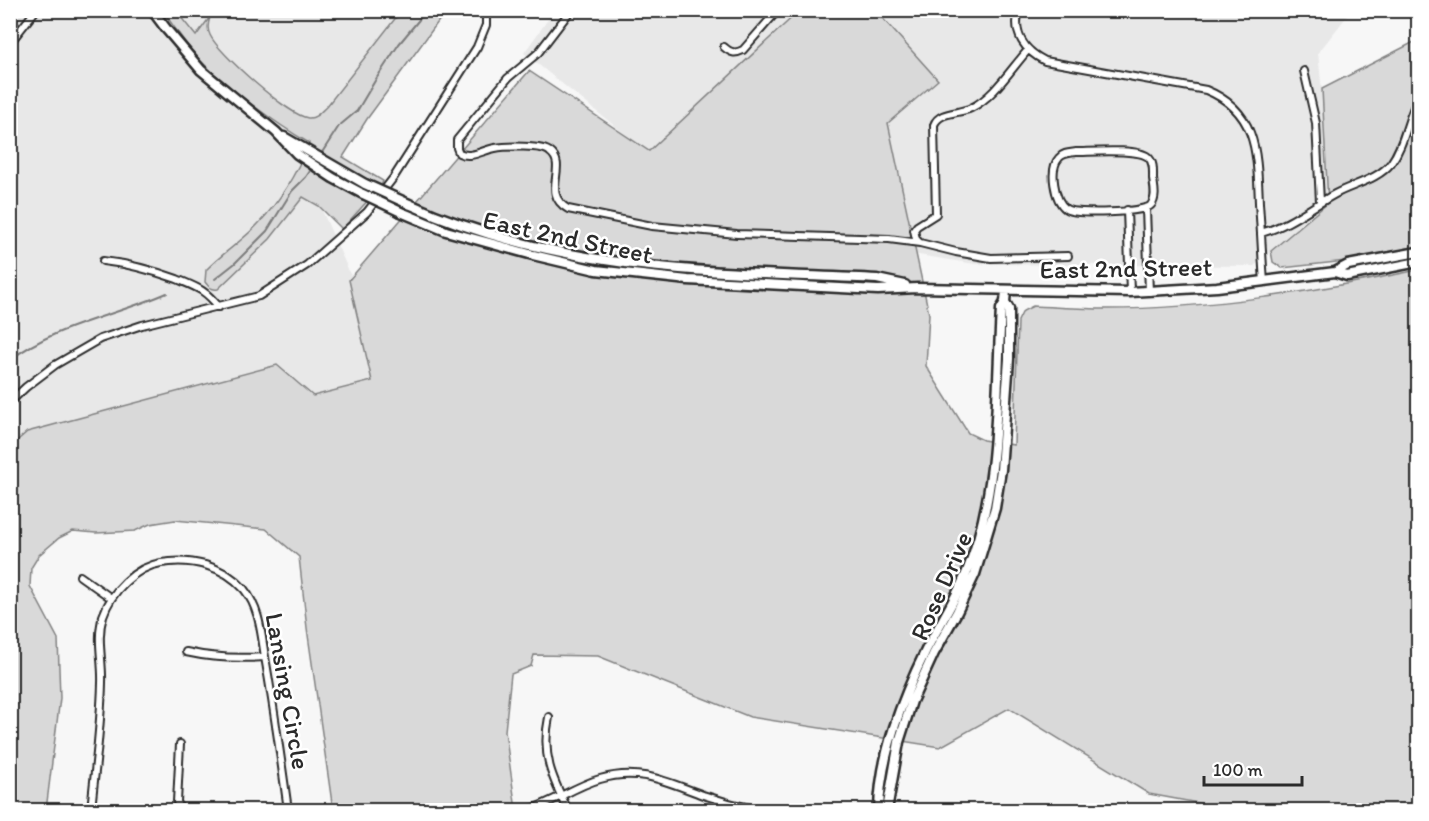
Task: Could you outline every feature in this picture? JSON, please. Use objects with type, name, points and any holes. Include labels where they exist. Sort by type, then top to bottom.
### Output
[{"type":"main road","name":"East 2nd Street","points":[[152,10],[201,70],[333,178],[401,212],[446,231],[570,264],[626,274],[688,280],[878,290],[917,288],[1149,292],[1264,282],[1335,272],[1348,265],[1419,252]]},
{"type":"main road","name":"East 2nd Street","points":[[299,150],[334,166],[364,184],[456,224],[564,252],[614,261],[700,269],[877,279],[917,288]]},
{"type":"main road","name":"East 2nd Street","points":[[1335,272],[1347,276],[1419,262]]},
{"type":"main road","name":"Rose Drive","points":[[879,810],[884,772],[899,713],[927,648],[950,609],[968,571],[986,512],[992,467],[1001,309],[1005,302],[1006,291]]},
{"type":"main road","name":"Rose Drive","points":[[887,810],[892,773],[909,710],[934,653],[975,574],[995,508],[1001,470],[1009,359],[1009,309],[1005,302]]},
{"type":"street","points":[[10,43],[36,10]]},
{"type":"street","points":[[10,402],[39,376],[103,338],[142,325],[260,296],[330,246],[366,212],[394,177],[477,47],[486,25],[486,10]]},
{"type":"street","points":[[571,10],[538,53],[508,78],[457,140],[459,153],[469,155],[507,146],[545,149],[551,152],[556,161],[555,194],[562,206],[652,226],[737,234],[850,237],[920,243],[991,258],[1068,256]]},
{"type":"street","points":[[724,47],[731,52],[738,53],[743,50],[778,10]]},
{"type":"street","points":[[1019,10],[1017,26],[1019,34],[1028,50],[1045,61],[1206,90],[1230,103],[1247,123],[1256,148],[1264,282]]},
{"type":"street","points":[[920,243],[916,239],[914,230],[936,214],[935,120],[944,115],[962,112],[978,104],[1028,50]]},
{"type":"street","points":[[1304,71],[1316,123],[1320,202]]},
{"type":"street","points":[[1261,233],[1273,230],[1320,202],[1381,172],[1398,152],[1412,110],[1419,99]]},
{"type":"street","points":[[1076,152],[1135,153],[1147,157],[1153,168],[1154,197],[1146,209],[1127,210],[1076,212],[1067,210],[1061,204],[1055,187],[1056,163],[1060,157],[1066,153],[1076,152]]},
{"type":"street","points":[[1146,209],[1149,292]]},
{"type":"street","points":[[1127,210],[1130,292]]},
{"type":"street","points":[[104,261],[130,264],[193,284],[211,297],[219,307]]},
{"type":"street","name":"Lansing Circle","points":[[91,810],[102,684],[99,630],[111,598],[136,573],[156,563],[173,560],[192,561],[210,566],[227,576],[243,589],[255,609],[261,626],[271,684],[288,810]]},
{"type":"street","points":[[80,576],[111,598]]},
{"type":"street","points":[[186,652],[208,657],[236,659],[265,657]]},
{"type":"street","points":[[549,717],[545,734],[545,750],[551,773],[568,810]]},
{"type":"street","points":[[180,744],[177,802],[181,810]]},
{"type":"street","points":[[528,810],[599,779],[637,774],[660,778],[755,810]]},
{"type":"shaded area","points":[[22,11],[432,11],[308,179],[352,278],[372,381],[313,396],[27,432],[11,446],[10,27]]},
{"type":"shaded area","points":[[163,11],[176,11],[196,36],[210,17],[209,33],[216,44],[240,69],[286,107],[299,115],[311,118],[327,106],[401,11],[446,11],[367,119],[343,157],[383,181],[381,186],[342,229],[319,206],[303,197],[270,239],[218,289],[210,288],[205,282],[206,270],[246,236],[267,214],[288,185],[309,143],[251,104],[210,70],[189,47]]},
{"type":"shaded area","points":[[554,11],[1351,11],[1318,53],[1333,197],[1254,266],[975,264],[856,245],[652,156],[524,53]]},
{"type":"shaded area","points":[[799,11],[876,11],[938,80],[888,123],[929,314],[926,366],[968,433],[983,440],[1014,445],[1018,321],[1023,311],[1033,306],[1106,309],[1185,306],[1302,292],[1418,270],[1418,810],[1236,810],[1149,794],[1009,708],[940,747],[750,717],[598,656],[534,655],[531,666],[511,674],[505,731],[516,810],[333,810],[299,557],[266,529],[175,520],[150,524],[135,531],[96,533],[73,531],[59,538],[39,555],[31,568],[30,586],[58,639],[60,698],[46,810],[11,810],[11,446],[27,432],[277,365],[313,396],[372,381],[349,280],[529,71],[649,151]]},
{"type":"shaded area","points":[[1418,40],[1418,246],[1355,260],[1282,268],[1273,262],[1271,251],[1328,203],[1322,89]]},
{"type":"waterway","points":[[321,154],[339,126],[357,111],[399,44],[427,10]]},
{"type":"waterway","points":[[215,279],[234,264],[267,231],[292,191],[306,177],[318,159]]},
{"type":"waterway","points":[[10,360],[46,338],[66,329],[167,293]]}]
